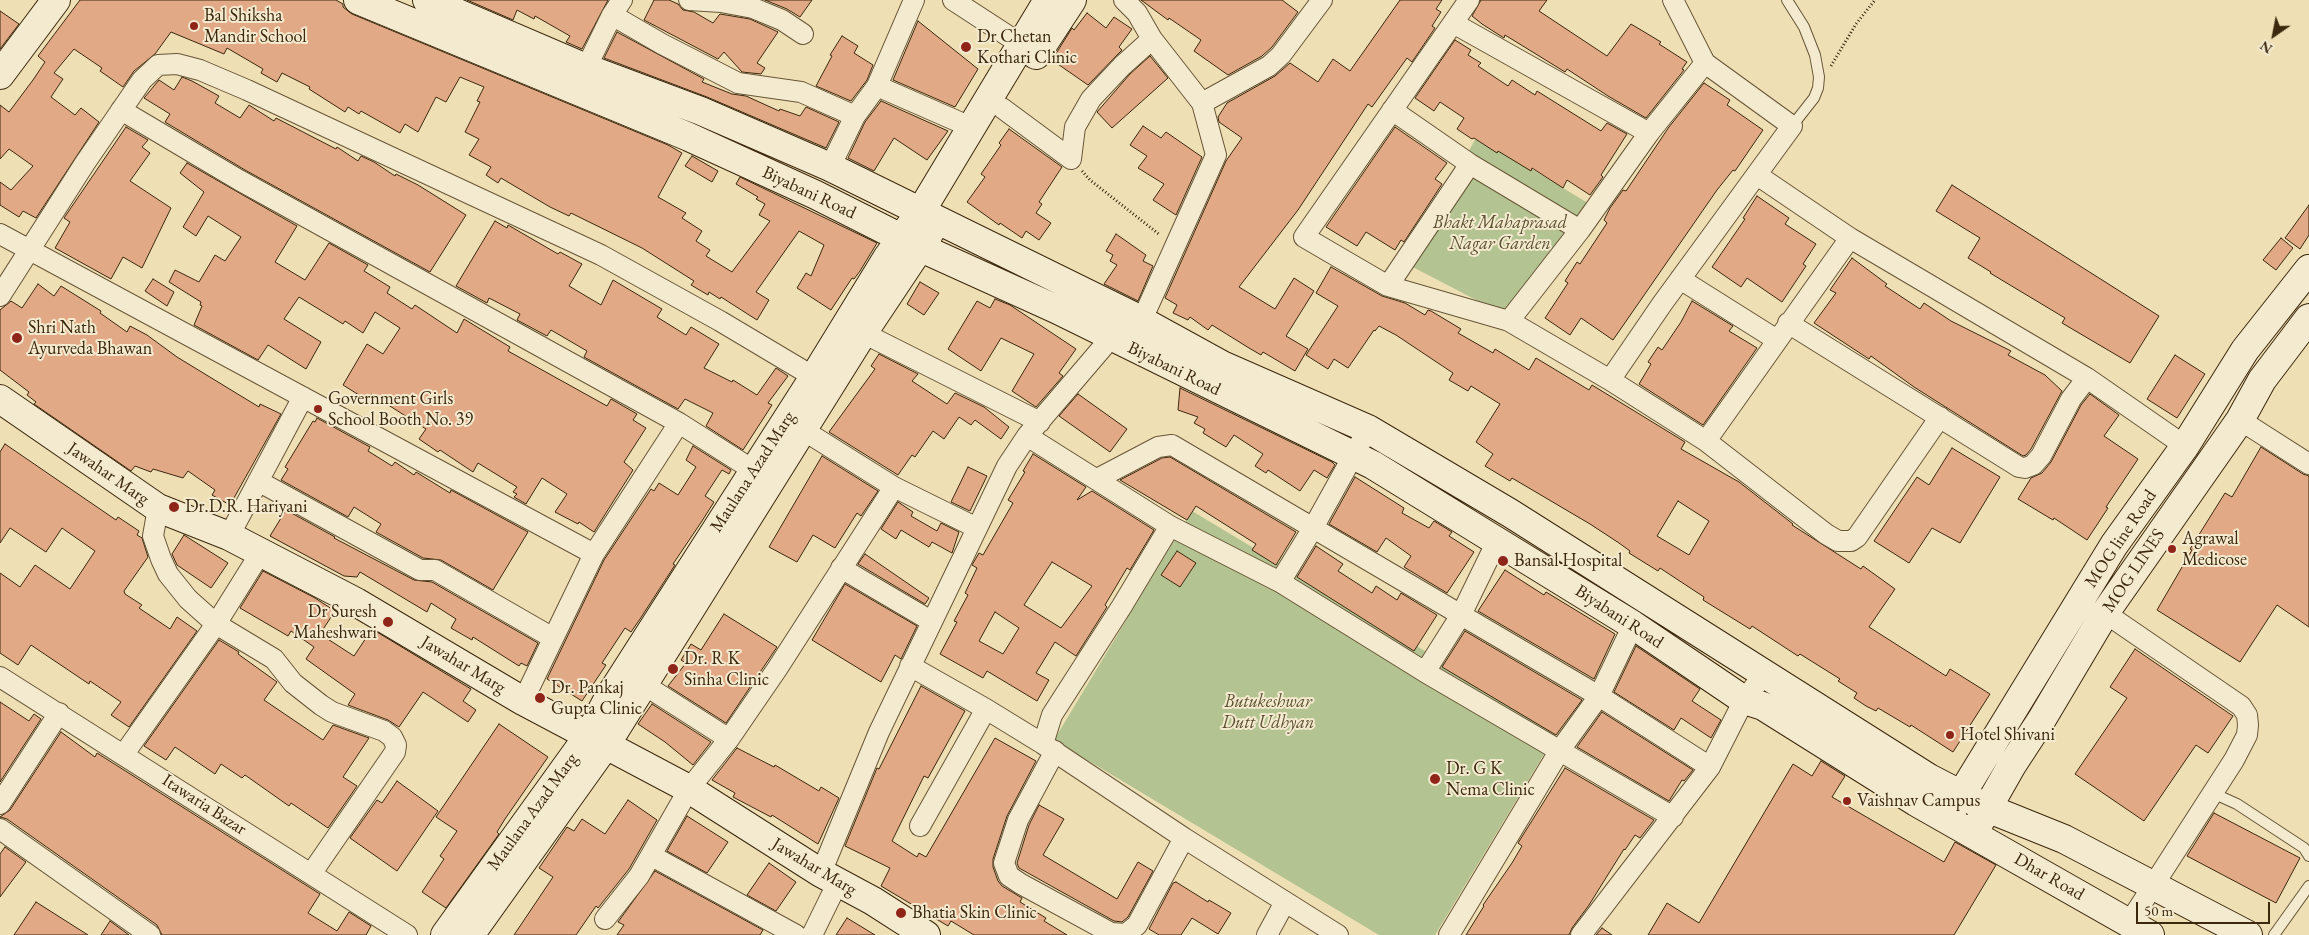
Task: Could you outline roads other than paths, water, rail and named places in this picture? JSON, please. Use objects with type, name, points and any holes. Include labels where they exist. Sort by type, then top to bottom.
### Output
[{"type":"main road","points":[[0,75],[56,0]]},
{"type":"main road","name":"Biyabani Road","points":[[358,0],[690,137],[1056,310],[1373,465],[1633,625],[1744,700],[1764,706],[1916,802],[1947,819]]},
{"type":"main road","name":"Biyabani Road","points":[[427,0],[586,68],[701,111],[830,167],[1136,319],[1222,365],[1368,429],[1510,513],[1929,778],[1961,792],[1987,808],[2064,839],[2248,935]]},
{"type":"main road","name":"Maulana Azad Marg","points":[[929,216],[973,128],[1048,0]]},
{"type":"main road","name":"Maulana Azad Marg","points":[[597,740],[609,697],[753,470],[814,377],[929,216],[1072,0]]},
{"type":"main road","name":"Maulana Azad Marg","points":[[467,930],[597,740],[644,684],[863,333],[910,242]]},
{"type":"main road","name":"MOG line Road","points":[[1947,819],[1961,792],[2114,545],[2185,446],[2245,350],[2309,269]]},
{"type":"main road","name":"MOG LINES","points":[[1974,834],[1987,808],[2105,613],[2240,420],[2262,380],[2309,318]]},
{"type":"main road","name":"Jawahar Marg","points":[[0,399],[158,508],[229,536],[356,602],[523,701],[689,790],[926,935]]},
{"type":"main road","name":"Dhar Road","points":[[1947,819],[2140,929]]},
{"type":"street","points":[[689,0],[708,3],[722,2],[753,8],[782,20],[803,34]]},
{"type":"street","points":[[830,167],[855,116],[877,86],[914,0]]},
{"type":"street","points":[[953,0],[1022,45]]},
{"type":"street","points":[[1202,103],[1269,66],[1281,54],[1322,0]]},
{"type":"street","points":[[1469,0],[1304,237],[1388,286],[1509,321],[1610,380],[1706,441],[1826,534],[1844,542],[1851,541],[1857,536],[1940,417]]},
{"type":"street","points":[[1610,380],[1680,279],[1792,126],[1705,63],[1673,0]]},
{"type":"street","points":[[812,935],[829,877],[879,732],[1007,466],[1034,429],[1112,338],[1136,319],[1176,248],[1216,155],[1202,103],[1152,39],[1136,4]]},
{"type":"street","points":[[586,68],[617,7],[662,44],[738,83],[801,92],[855,116]]},
{"type":"street","points":[[1453,23],[1649,133]]},
{"type":"street","points":[[1002,108],[1072,159],[1075,127],[1091,99],[1122,66],[1152,39]]},
{"type":"street","points":[[1509,321],[1580,230],[1649,133],[1705,63]]},
{"type":"street","points":[[0,296],[120,110],[142,80],[158,65],[177,64],[200,70],[601,255],[720,321],[814,377]]},
{"type":"street","points":[[877,86],[973,128]]},
{"type":"street","points":[[120,110],[239,180],[679,422],[753,470]]},
{"type":"street","points":[[1392,110],[1470,164],[1580,230]]},
{"type":"street","points":[[1388,286],[1470,164]]},
{"type":"street","points":[[1757,175],[1850,238],[2087,378],[2185,446]]},
{"type":"street","points":[[0,234],[594,554]]},
{"type":"street","points":[[1706,441],[1850,238]]},
{"type":"street","points":[[1680,279],[1777,340]]},
{"type":"street","points":[[1788,323],[1940,417],[2010,463],[2025,468],[2033,465],[2041,456],[2071,399],[2087,378]]},
{"type":"street","points":[[863,333],[1034,429],[1097,479],[1170,526],[1280,582],[1425,672],[1673,817]]},
{"type":"street","points":[[229,536],[303,397]]},
{"type":"street","points":[[2240,420],[2309,464]]},
{"type":"street","points":[[523,701],[594,554],[679,422]]},
{"type":"street","points":[[1280,582],[1313,528],[1368,429]]},
{"type":"street","points":[[803,430],[894,487],[977,528]]},
{"type":"street","points":[[1097,479],[1158,446],[1172,445],[1189,453],[1599,696],[1710,767]]},
{"type":"street","points":[[258,481],[420,570],[435,570],[553,638]]},
{"type":"street","points":[[606,919],[652,856],[689,790],[728,739],[777,669],[894,487]]},
{"type":"street","points":[[158,508],[153,536],[168,574],[188,599],[216,624],[274,659],[293,683],[321,705],[332,712],[384,731],[392,737],[396,745],[395,752],[311,874]]},
{"type":"street","points":[[1170,526],[1122,606],[1052,715],[1049,747],[1018,820],[1004,863],[1009,876],[1022,884],[1111,933],[1126,934],[1137,926],[1184,838]]},
{"type":"street","points":[[1425,672],[1461,615],[1497,541]]},
{"type":"street","points":[[124,754],[216,624],[261,552]]},
{"type":"street","points":[[841,568],[931,621]]},
{"type":"street","points":[[2105,613],[2241,706],[2247,715],[2247,734],[2234,760],[2152,885],[2140,929]]},
{"type":"street","points":[[1449,935],[1560,750],[1599,696],[1633,625]]},
{"type":"street","points":[[910,666],[1049,747],[1184,838],[1338,935]]},
{"type":"street","points":[[1582,935],[1710,767],[1744,700],[1764,673]]},
{"type":"street","name":"Itawaria Bazar","points":[[0,676],[407,935]]},
{"type":"street","points":[[644,684],[728,739]]},
{"type":"street","points":[[920,826],[986,709]]},
{"type":"street","points":[[0,804],[60,713]]},
{"type":"street","points":[[0,829],[144,934]]},
{"type":"street","points":[[652,856],[796,935]]},
{"type":"street","points":[[1267,935],[1285,902]]},
{"type":"lane","points":[[1788,0],[1804,27],[1815,55],[1819,77],[1818,88],[1814,98],[1792,126]]},
{"type":"lane","points":[[2218,795],[2237,804],[2304,848],[2309,856]]},
{"type":"lane","points":[[2274,935],[2309,886]]},
{"type":"place","name":"Bal Shiksha Mandir School","points":[[194,26]]},
{"type":"place","name":"Dr Chetan Kothari Clinic","points":[[966,47]]},
{"type":"place","name":"Shri Nath Ayurveda Bhawan","points":[[17,338]]},
{"type":"place","name":"Government Girls School Booth No. 39","points":[[318,409]]},
{"type":"place","name":"Dr.D.R. Hariyani","points":[[174,507]]},
{"type":"place","name":"Agrawal Medicose","points":[[2172,549]]},
{"type":"place","name":"Bansal Hospital","points":[[1503,561]]},
{"type":"place","name":"Dr Suresh Maheshwari","points":[[388,622]]},
{"type":"place","name":"Dr. R K Sinha Clinic","points":[[673,669]]},
{"type":"place","name":"Dr. Pankaj Gupta Clinic","points":[[540,698]]},
{"type":"place","name":"Hotel Shivani","points":[[1950,735]]},
{"type":"place","name":"Dr. G K Nema Clinic","points":[[1435,779]]},
{"type":"place","name":"Vaishnav Campus","points":[[1847,801]]},
{"type":"place","name":"Bhatia Skin Clinic","points":[[901,913]]},
{"type":"park label","name":"Bhakt Mahaprasad Nagar Garden","points":[[1500,233]]},
{"type":"park label","name":"Butukeshwar Dutt Udhyan","points":[[1268,712]]}]
